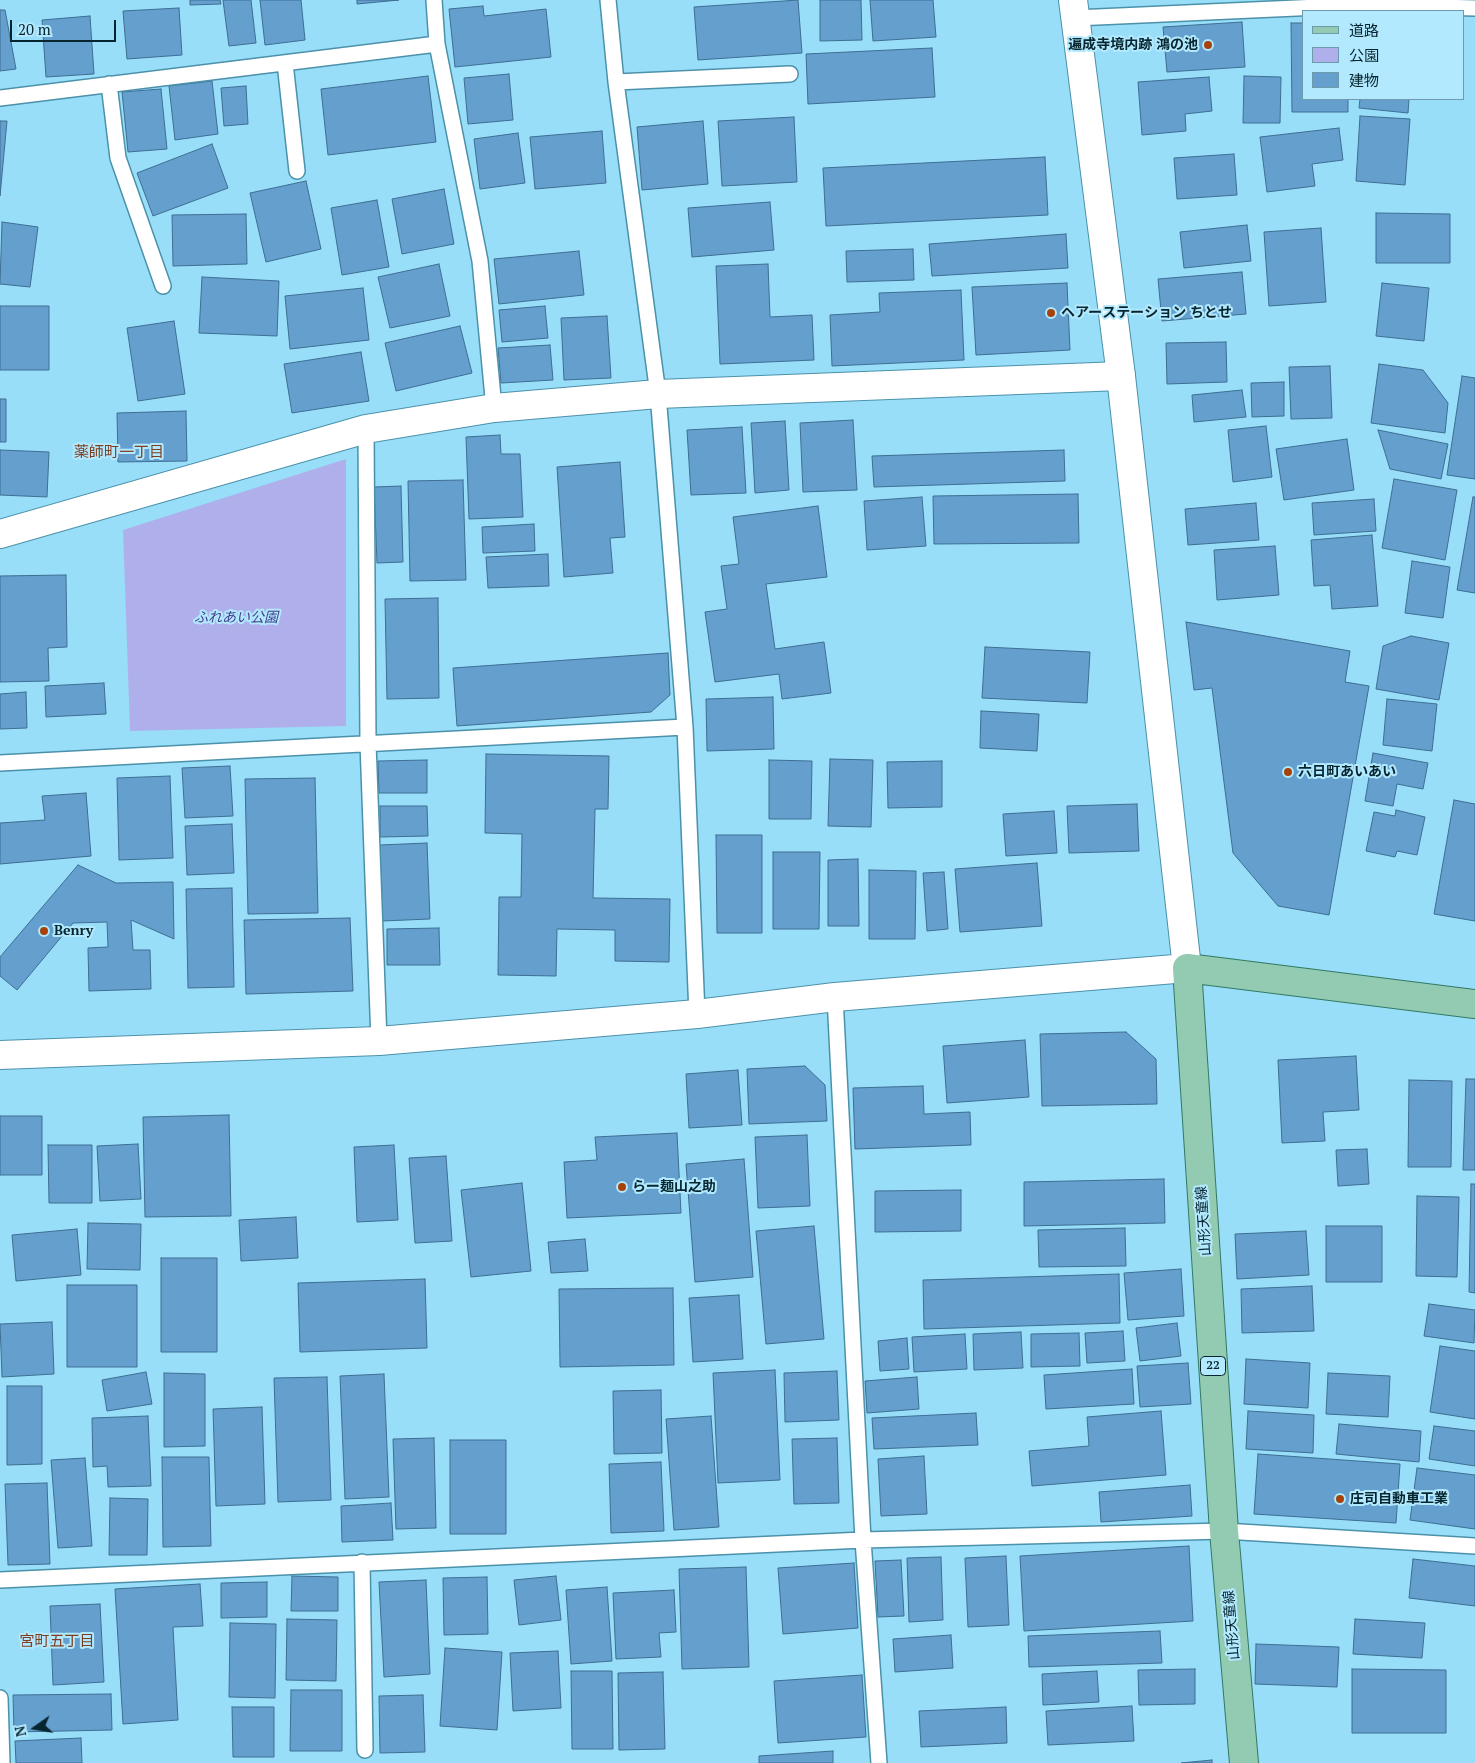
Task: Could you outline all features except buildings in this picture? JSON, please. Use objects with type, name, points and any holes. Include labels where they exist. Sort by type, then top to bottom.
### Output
[{"type":"main road","points":[[1187,968],[1475,1004]]},
{"type":"main road","name":"山形天童線","points":[[1187,968],[1224,1531],[1244,1763]]},
{"type":"street","points":[[0,1055],[379,1041],[697,1014],[835,997],[1187,968],[1121,376],[1074,9]]},
{"type":"street","points":[[0,534],[366,429],[494,408],[658,394],[1121,376]]},
{"type":"lane","points":[[434,0],[437,44],[480,261],[494,408]]},
{"type":"lane","points":[[608,0],[616,82],[658,394],[685,727],[697,1014]]},
{"type":"lane","points":[[1074,9],[1363,5],[1475,8]]},
{"type":"lane","points":[[0,98],[437,44]]},
{"type":"lane","points":[[286,63],[297,172]]},
{"type":"lane","points":[[616,82],[790,74]]},
{"type":"lane","points":[[109,84],[118,158],[163,286]]},
{"type":"lane","points":[[366,429],[368,744],[379,1041]]},
{"type":"lane","points":[[0,762],[685,727]]},
{"type":"lane","points":[[835,997],[863,1540],[879,1763]]},
{"type":"lane","points":[[0,1580],[863,1540],[1224,1531],[1475,1546]]},
{"type":"lane","points":[[362,1562],[365,1750]]},
{"type":"lane","points":[[0,1698],[2,1763]]},
{"type":"green space","name":"ふれあい公園","points":[[346,459],[346,726],[130,731],[123,530]]},
{"type":"place","name":"遍成寺境内跡 鴻の池","points":[[1208,45]]},
{"type":"place","name":"ヘアーステーション ちとせ","points":[[1051,313]]},
{"type":"place","name":"六日町あいあい","points":[[1288,772]]},
{"type":"place","name":"Benry","points":[[44,931]]},
{"type":"place","name":"らー麺山之助","points":[[622,1187]]},
{"type":"place","name":"庄司自動車工業","points":[[1340,1499]]},
{"type":"district","name":"薬師町一丁目","points":[[119,453]]},
{"type":"district","name":"宮町五丁目","points":[[57,1642]]}]
